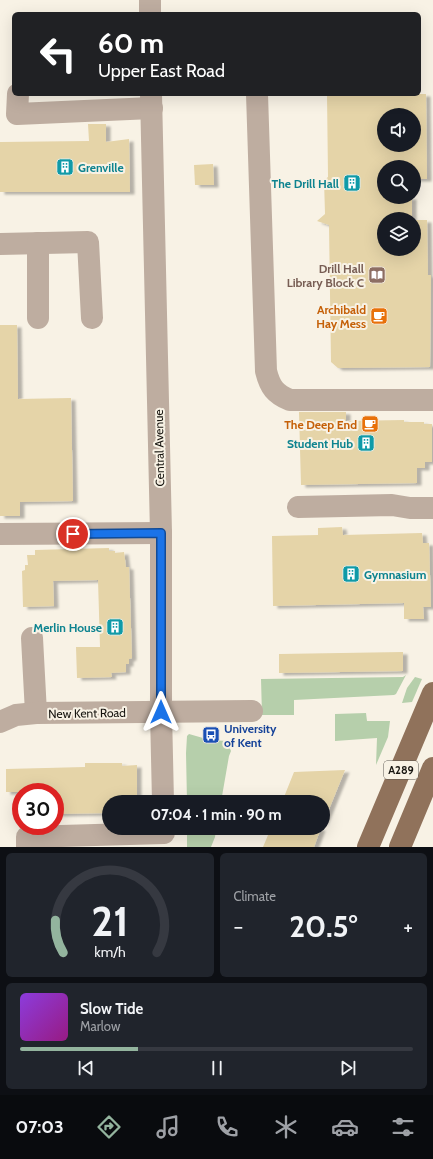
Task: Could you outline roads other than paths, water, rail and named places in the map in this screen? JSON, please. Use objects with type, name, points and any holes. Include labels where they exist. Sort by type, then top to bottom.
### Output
[{"type":"main road","name":"A289","points":[[368,847],[433,693]]},
{"type":"main road","name":"A289","points":[[400,847],[433,768]]},
{"type":"street","points":[[150,0],[150,12]]},
{"type":"street","points":[[257,96],[266,371],[270,384],[280,396],[290,400],[433,400]]},
{"type":"street","points":[[12,108],[152,101]]},
{"type":"street","name":"Central Avenue","points":[[152,101],[161,533],[161,712],[163,795]]},
{"type":"street","points":[[0,244],[88,242],[92,318]]},
{"type":"street","points":[[38,243],[38,318]]},
{"type":"street","points":[[298,507],[392,505],[410,508],[433,508]]},
{"type":"street","points":[[0,534],[161,533]]},
{"type":"street","name":"New Kent Road","points":[[32,638],[36,713]]},
{"type":"street","name":"New Kent Road","points":[[0,721],[16,715],[36,713],[245,711]]},
{"type":"street","points":[[27,847],[27,837],[56,842],[164,836]]},
{"type":"place","name":"Grenville","points":[[65,167]]},
{"type":"place","name":"The Drill Hall","points":[[352,183]]},
{"type":"place","name":"Drill Hall Library Block C","points":[[377,275]]},
{"type":"place","name":"Archibald Hay Mess","points":[[379,316]]},
{"type":"place","name":"The Deep End","points":[[370,424]]},
{"type":"place","name":"Student Hub","points":[[366,443]]},
{"type":"place","name":"Gymnasium","points":[[351,574]]},
{"type":"place","name":"Merlin House","points":[[115,627]]},
{"type":"place","name":"University of Kent","points":[[211,735]]}]
